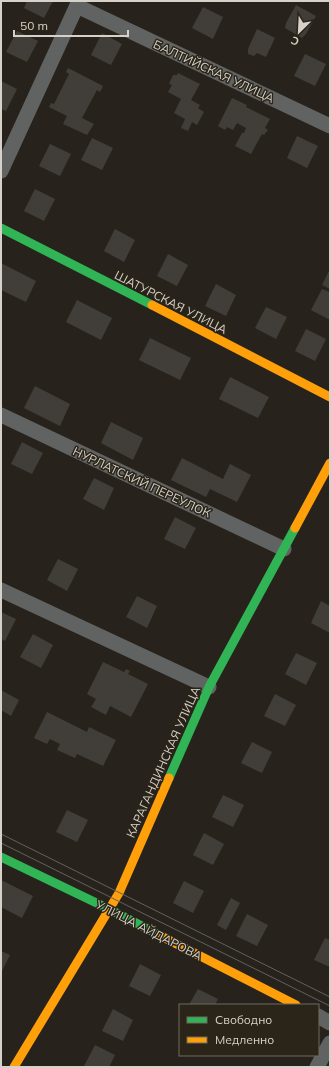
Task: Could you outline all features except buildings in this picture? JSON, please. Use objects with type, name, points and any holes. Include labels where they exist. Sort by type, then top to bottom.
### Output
[{"type":"street","name":"БАЛТИЙСКАЯ УЛИЦА","points":[[78,3],[330,126]]},
{"type":"street","points":[[1,171],[78,3]]},
{"type":"street","name":"ШАТУРСКАЯ УЛИЦА","points":[[1,228],[330,397]]},
{"type":"street","name":"НУРЛАТСКИЙ ПЕРЕУЛОК","points":[[1,416],[284,549]]},
{"type":"street","name":"КАРАГАНДИНСКАЯ УЛИЦА","points":[[14,1067],[119,893],[209,687],[330,463]]},
{"type":"street","points":[[1,590],[209,687]]},
{"type":"street","name":"УЛИЦА АЙДАРОВА","points":[[1,857],[109,909],[294,1004]]},
{"type":"street","points":[[319,1016],[330,1022]]},
{"type":"street","points":[[317,1067],[330,1043]]},
{"type":"tram line","points":[[1,834],[330,997]]},
{"type":"tram line","points":[[1,843],[330,1006]]},
{"type":"traffic: fast","points":[[1,228],[152,305]]},
{"type":"traffic: fast","points":[[169,778],[209,687],[295,528]]},
{"type":"traffic: fast","points":[[1,857],[161,936]]},
{"type":"traffic: slow","points":[[152,305],[330,397]]},
{"type":"traffic: slow","points":[[295,528],[330,463]]},
{"type":"traffic: slow","points":[[14,1067],[119,893],[169,778]]},
{"type":"traffic: slow","points":[[161,936],[294,1004]]}]
